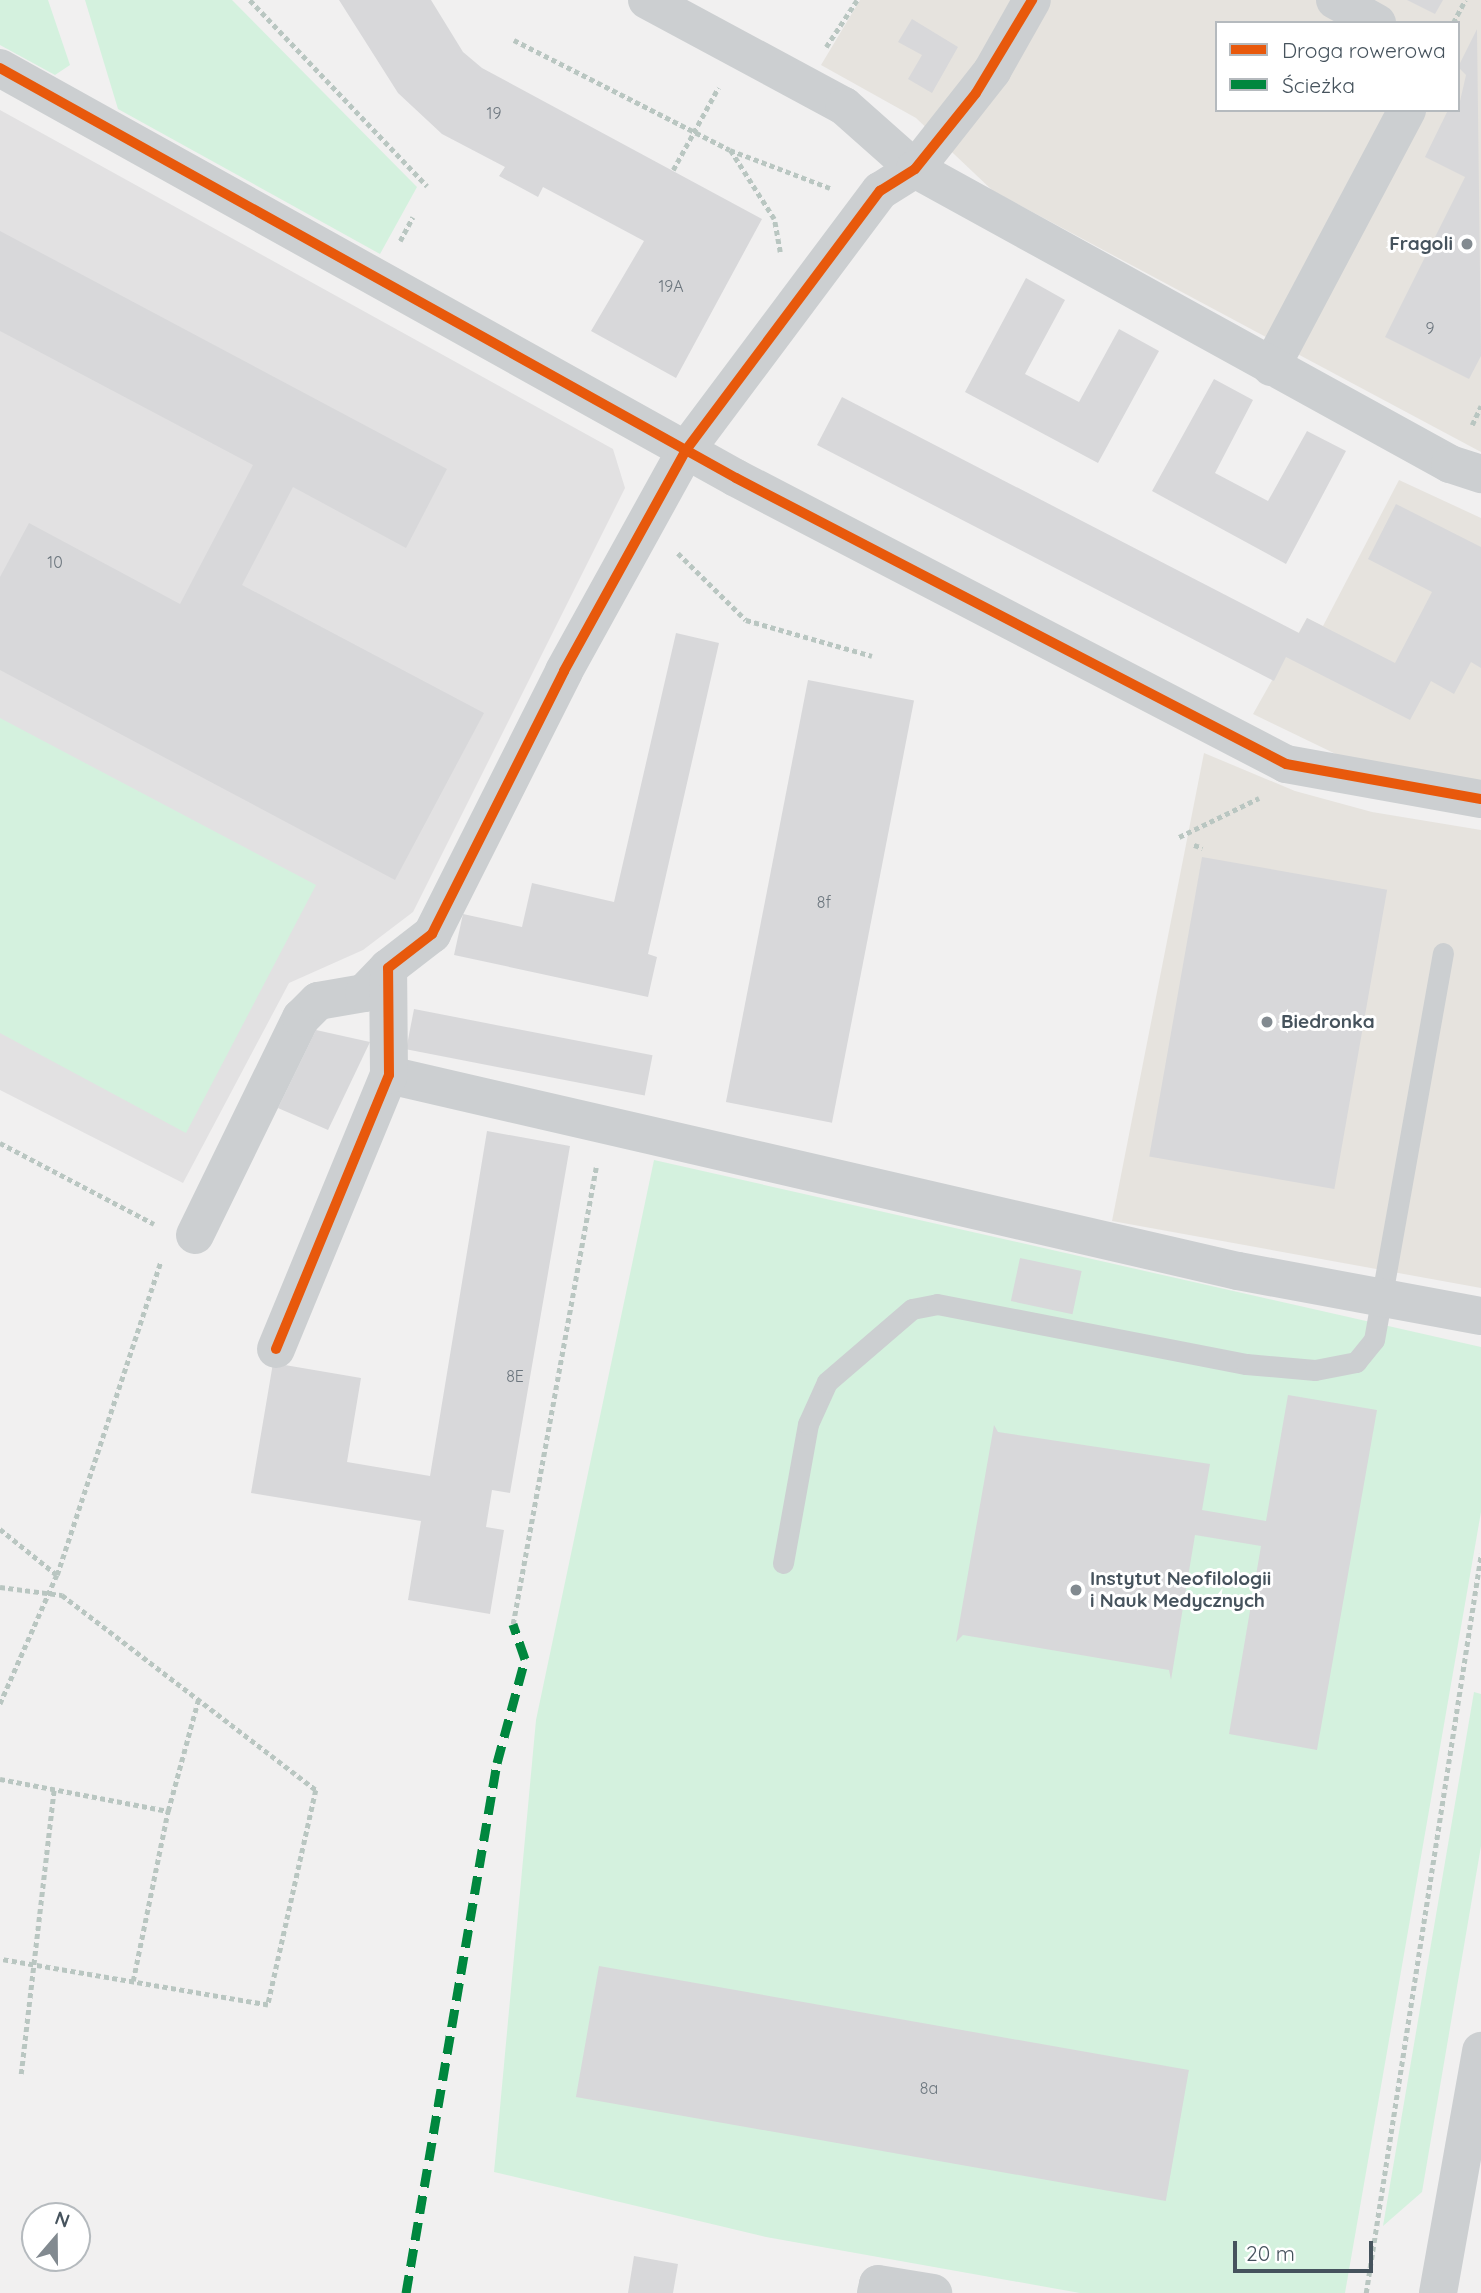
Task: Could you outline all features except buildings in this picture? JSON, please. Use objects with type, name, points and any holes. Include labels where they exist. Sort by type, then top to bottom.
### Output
[{"type":"street","points":[[647,0],[844,106],[915,169],[1450,464],[1481,474]]},
{"type":"street","points":[[191,1238],[301,1018],[318,1001],[364,993],[388,968],[432,934],[685,450],[880,191],[915,169],[992,71],[1032,0]]},
{"type":"street","points":[[1335,0],[1373,21]]},
{"type":"street","points":[[0,68],[685,450],[1286,764],[1481,799]]},
{"type":"street","points":[[1271,367],[1406,112]]},
{"type":"street","points":[[276,1349],[389,1075],[388,968]]},
{"type":"street","points":[[389,1075],[1238,1271],[1481,1316]]},
{"type":"street","points":[[1438,2293],[1481,2051]]},
{"type":"street","points":[[876,2293],[878,2284],[933,2293]]},
{"type":"lane","points":[[783,1563],[808,1424],[827,1382],[912,1309],[937,1304],[1246,1364],[1315,1370],[1356,1362],[1374,1340],[1443,953]]},
{"type":"path","points":[[250,0],[427,186]]},
{"type":"path","points":[[819,57],[856,0]]},
{"type":"path","points":[[1454,21],[1465,0]]},
{"type":"path","points":[[514,40],[693,134],[839,192]]},
{"type":"path","points":[[673,170],[722,82]]},
{"type":"path","points":[[730,150],[774,219],[781,258]]},
{"type":"path","points":[[396,248],[413,217]]},
{"type":"path","points":[[646,522],[746,620],[873,656]]},
{"type":"path","points":[[1179,837],[1316,770]]},
{"type":"path","points":[[1194,845],[1203,848]]},
{"type":"path","points":[[513,1624],[604,1125]]},
{"type":"path","points":[[0,1143],[191,1238],[158,1263],[57,1575],[0,1704]]},
{"type":"path","points":[[0,1529],[57,1575]]},
{"type":"path","points":[[1366,2293],[1481,1554]]},
{"type":"path","points":[[0,1587],[62,1595],[199,1697],[316,1790],[311,1830],[268,2005],[0,1959]]},
{"type":"path","points":[[133,1981],[168,1811],[199,1697]]},
{"type":"path","points":[[0,1779],[168,1811]]},
{"type":"path","points":[[21,2074],[54,1790]]},
{"type":"shaded area","points":[[860,0],[1481,0],[1481,452],[993,191],[916,118],[821,65]]},
{"type":"shaded area","points":[[0,110],[613,449],[625,488],[413,912],[363,950],[289,983],[183,1183],[0,1090]]},
{"type":"shaded area","points":[[1399,480],[1481,518],[1481,782],[1344,758],[1253,714],[1307,618],[1323,626]]},
{"type":"shaded area","points":[[1204,753],[1295,791],[1372,812],[1481,830],[1481,1288],[1112,1221]]},
{"type":"green space","points":[[0,0],[48,0],[70,65],[55,75],[0,45]]},
{"type":"green space","points":[[85,0],[232,0],[417,187],[380,254],[118,109]]},
{"type":"green space","points":[[0,718],[316,885],[186,1133],[0,1033]]},
{"type":"green space","points":[[654,1160],[1481,1347],[1481,1512],[1345,2293],[1080,2293],[766,2237],[494,2172],[536,1720]]},
{"type":"green space","points":[[1474,1692],[1481,1694],[1481,1846],[1422,2192],[1383,2226]]},
{"type":"marked path","points":[[406,2293],[497,1763],[525,1659],[513,1624]]},
{"type":"cycle path","points":[[276,1349],[389,1075],[388,968],[432,934],[564,671],[686,450],[880,191],[915,169],[976,93],[1032,0]]},
{"type":"cycle path","points":[[0,68],[736,478],[1286,764],[1481,799]]},
{"type":"place","name":"Fragoli","points":[[1467,244]]},
{"type":"place","name":"Biedronka","points":[[1267,1022]]},
{"type":"place","name":"Instytut Neofilologii i Nauk Medycznych","points":[[1076,1590]]}]
